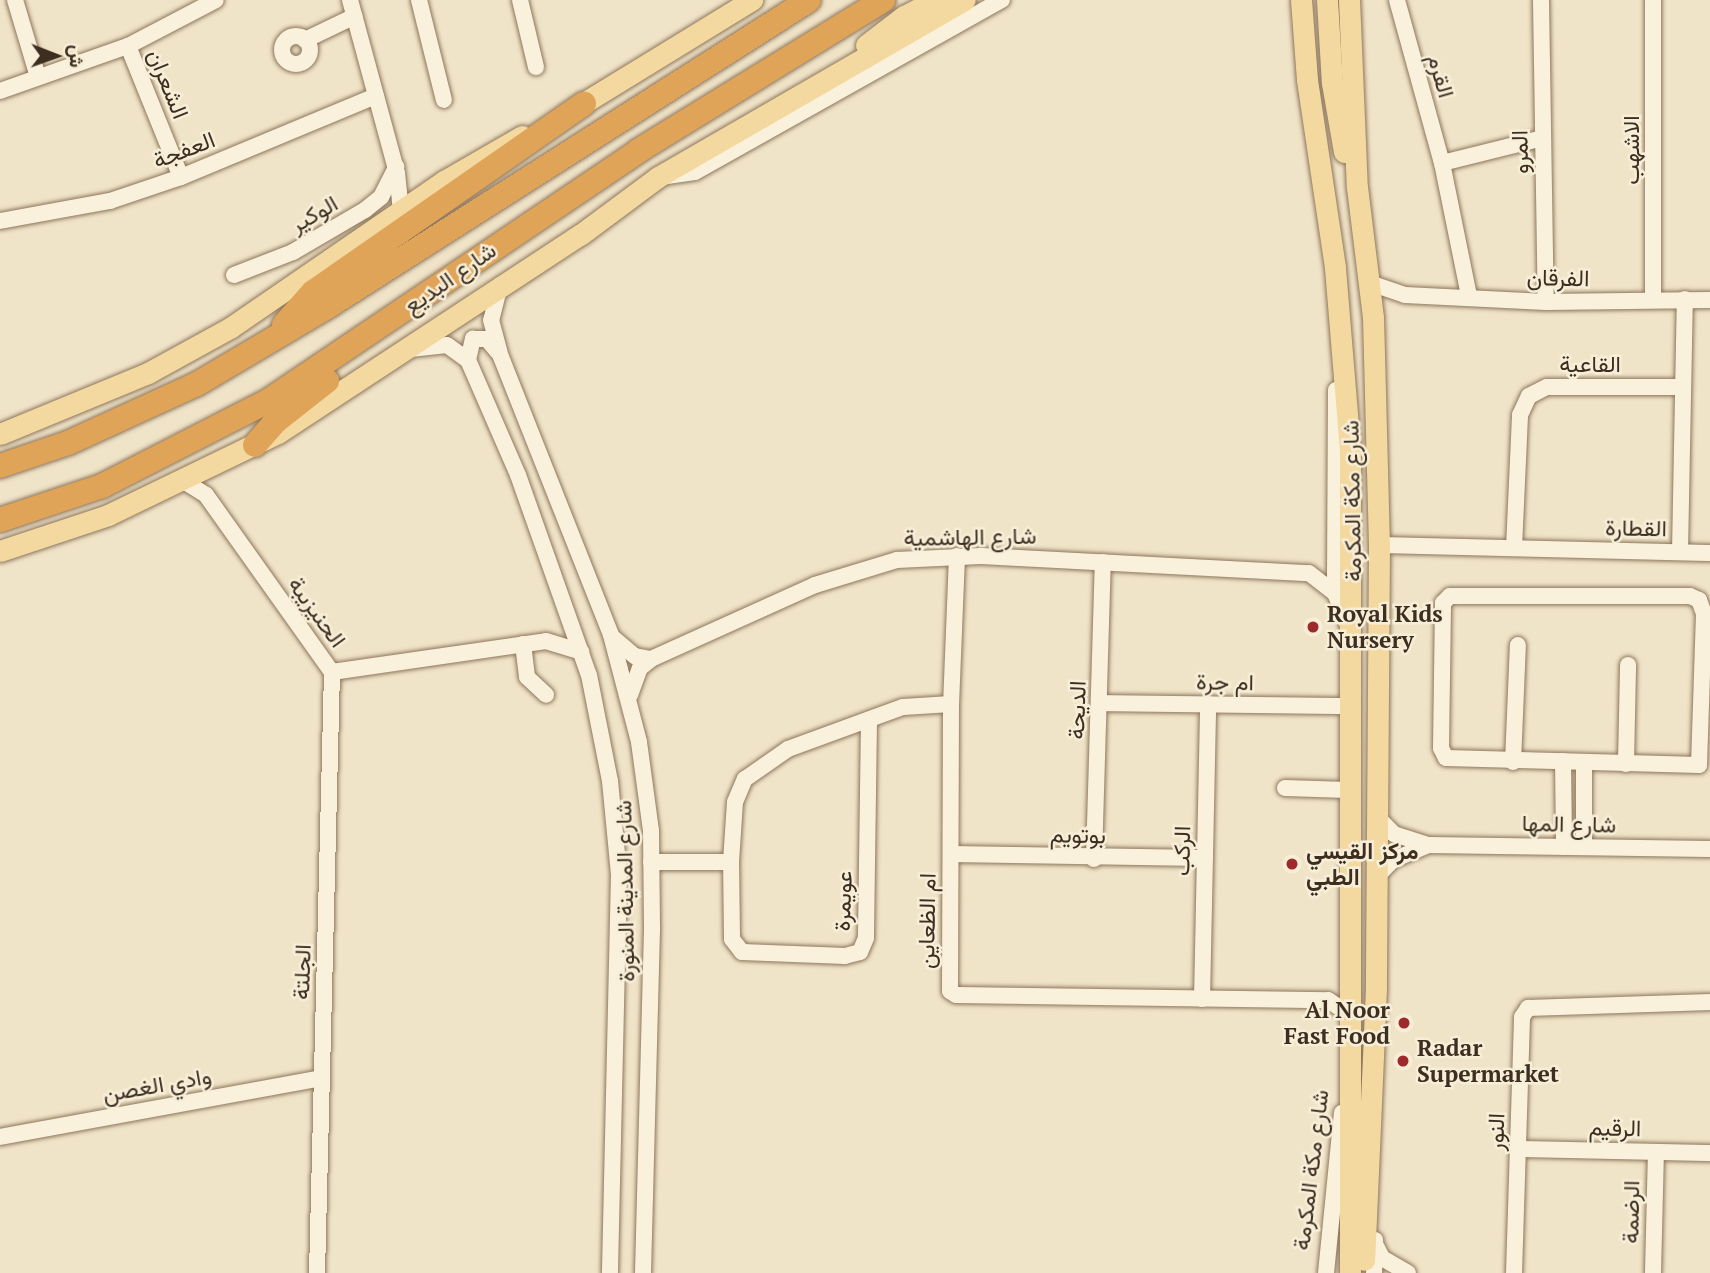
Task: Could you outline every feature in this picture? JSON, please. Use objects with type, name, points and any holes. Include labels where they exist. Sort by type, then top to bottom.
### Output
[{"type":"highway","name":"شارع البديع","points":[[0,466],[68,443],[175,394],[280,334],[809,0]]},
{"type":"highway","name":"شارع البديع","points":[[0,520],[102,486],[158,460],[314,373],[638,151],[883,0]]},
{"type":"highway","points":[[280,334],[313,292],[584,104]]},
{"type":"highway","points":[[255,444],[289,410],[366,352],[382,325]]},
{"type":"main road","points":[[0,434],[148,373],[299,285],[304,262],[401,212],[431,190],[584,104],[731,8],[752,0]]},
{"type":"main road","points":[[840,71],[884,29],[936,0]]},
{"type":"main road","name":"شارع البديع","points":[[0,551],[108,515],[255,444],[336,397],[398,351],[580,235],[658,177],[965,0]]},
{"type":"main road","name":"شارع مكة المكرمة","points":[[1301,0],[1307,80],[1342,335],[1350,450],[1342,547],[1349,627],[1350,1273]]},
{"type":"main road","points":[[1326,0],[1332,83],[1342,144],[1357,187]]},
{"type":"main road","name":"شارع مكة المكرمة","points":[[1349,0],[1357,187],[1373,317],[1380,545],[1380,820],[1363,1273]]},
{"type":"main road","points":[[1351,55],[1358,36],[1359,0]]},
{"type":"main road","points":[[1335,526],[1342,547]]},
{"type":"street","points":[[15,0],[38,77]]},
{"type":"street","name":"الشعران","points":[[0,91],[128,46],[216,0]]},
{"type":"street","points":[[419,0],[444,100]]},
{"type":"street","points":[[520,0],[536,67]]},
{"type":"street","name":"شارع البديع","points":[[658,177],[695,172],[1002,0]]},
{"type":"street","name":"القرم","points":[[1396,0],[1443,163],[1469,296]]},
{"type":"street","name":"المرو","points":[[1541,0],[1546,302]]},
{"type":"street","name":"الاشهب","points":[[1653,0],[1653,300]]},
{"type":"street","points":[[305,40],[352,8],[397,170],[401,212]]},
{"type":"street","name":"الشعران","points":[[128,46],[181,177]]},
{"type":"street","name":"العفجة","points":[[0,222],[110,201],[181,177],[376,96]]},
{"type":"street","points":[[1443,163],[1542,138]]},
{"type":"street","points":[[397,170],[414,189],[431,190]]},
{"type":"street","name":"الوكير","points":[[234,275],[304,262],[375,202],[397,170]]},
{"type":"street","name":"شارع المدينة المنورة","points":[[501,283],[491,310],[501,357],[611,635],[630,695],[647,798],[651,862],[643,1273]]},
{"type":"street","name":"الفرقان","points":[[1370,283],[1405,295],[1469,296],[1546,302],[1710,300]]},
{"type":"street","points":[[1373,317],[1382,306],[1405,295]]},
{"type":"street","name":"القطارة","points":[[1380,545],[1680,552],[1685,299]]},
{"type":"street","points":[[1335,526],[1336,394],[1342,335]]},
{"type":"street","points":[[398,351],[447,345],[468,360],[470,343],[481,337],[501,357]]},
{"type":"street","name":"شارع المدينة المنورة","points":[[468,360],[513,464],[570,617],[581,652],[610,781],[619,874],[610,1273]]},
{"type":"street","name":"القاعية","points":[[1514,548],[1520,415],[1529,396],[1547,387],[1682,387]]},
{"type":"street","name":"الحنيزيبة","points":[[182,480],[206,495],[332,671],[546,640],[581,652]]},
{"type":"street","points":[[1342,547],[1309,573],[1335,593],[1349,627]]},
{"type":"street","points":[[1335,593],[1342,547]]},
{"type":"street","points":[[1680,552],[1710,553]]},
{"type":"street","name":"شارع الهاشمية","points":[[651,659],[836,577],[897,560],[957,556],[1309,573]]},
{"type":"street","name":"ام الظعاين","points":[[957,556],[951,704],[948,984],[953,993],[1328,1000]]},
{"type":"street","name":"الديحة","points":[[1094,859],[1101,702],[1103,562]]},
{"type":"street","points":[[1690,596],[1699,600],[1704,614],[1699,765],[1513,762],[1446,758],[1442,754],[1446,597],[1690,596]]},
{"type":"street","points":[[546,640],[570,617]]},
{"type":"street","points":[[611,635],[635,656],[651,659]]},
{"type":"street","points":[[523,644],[527,677],[546,695]]},
{"type":"street","points":[[1513,762],[1518,645]]},
{"type":"street","points":[[630,695],[636,674],[651,659]]},
{"type":"street","points":[[1626,764],[1628,665]]},
{"type":"street","name":"الجلتة","points":[[317,1273],[332,671]]},
{"type":"street","name":"ام جرة","points":[[1101,702],[1349,706]]},
{"type":"street","name":"عويمرة","points":[[869,720],[866,938],[860,952],[845,956],[742,952],[732,939],[731,862],[735,802],[745,779],[788,749],[903,707],[951,704]]},
{"type":"street","name":"الركب","points":[[1202,999],[1208,704]]},
{"type":"street","points":[[1563,761],[1564,847]]},
{"type":"street","points":[[1584,764],[1584,847]]},
{"type":"street","points":[[1285,788],[1348,790]]},
{"type":"street","name":"شارع المها","points":[[1380,820],[1394,834],[1428,845],[1710,849]]},
{"type":"street","name":"شارع المها","points":[[1378,875],[1393,860],[1428,845]]},
{"type":"street","name":"بوتويم","points":[[951,854],[1094,859],[1205,858]]},
{"type":"street","points":[[651,862],[731,862]]},
{"type":"street","points":[[1350,1015],[1328,1000],[1351,977]]},
{"type":"street","name":"النور","points":[[1514,1273],[1522,1017],[1528,1008],[1710,1002]]},
{"type":"street","name":"شارع مكة المكرمة","points":[[1326,1273],[1350,1073]]},
{"type":"street","name":"وادي الغصن","points":[[0,1137],[323,1078]]},
{"type":"street","name":"شارع مكة المكرمة","points":[[1371,1087],[1377,1110],[1374,1273]]},
{"type":"street","name":"الرقيم","points":[[1519,1149],[1710,1153]]},
{"type":"street","name":"الرضمة","points":[[1653,1273],[1656,1152]]},
{"type":"street","points":[[1375,1243],[1382,1258],[1408,1273]]},
{"type":"place","name":"Royal Kids Nursery","points":[[1313,627]]},
{"type":"place","name":"مركز القيسي الطبي","points":[[1292,864]]},
{"type":"place","name":"Al Noor Fast Food","points":[[1404,1023]]},
{"type":"place","name":"Radar Supermarket","points":[[1403,1061]]}]
